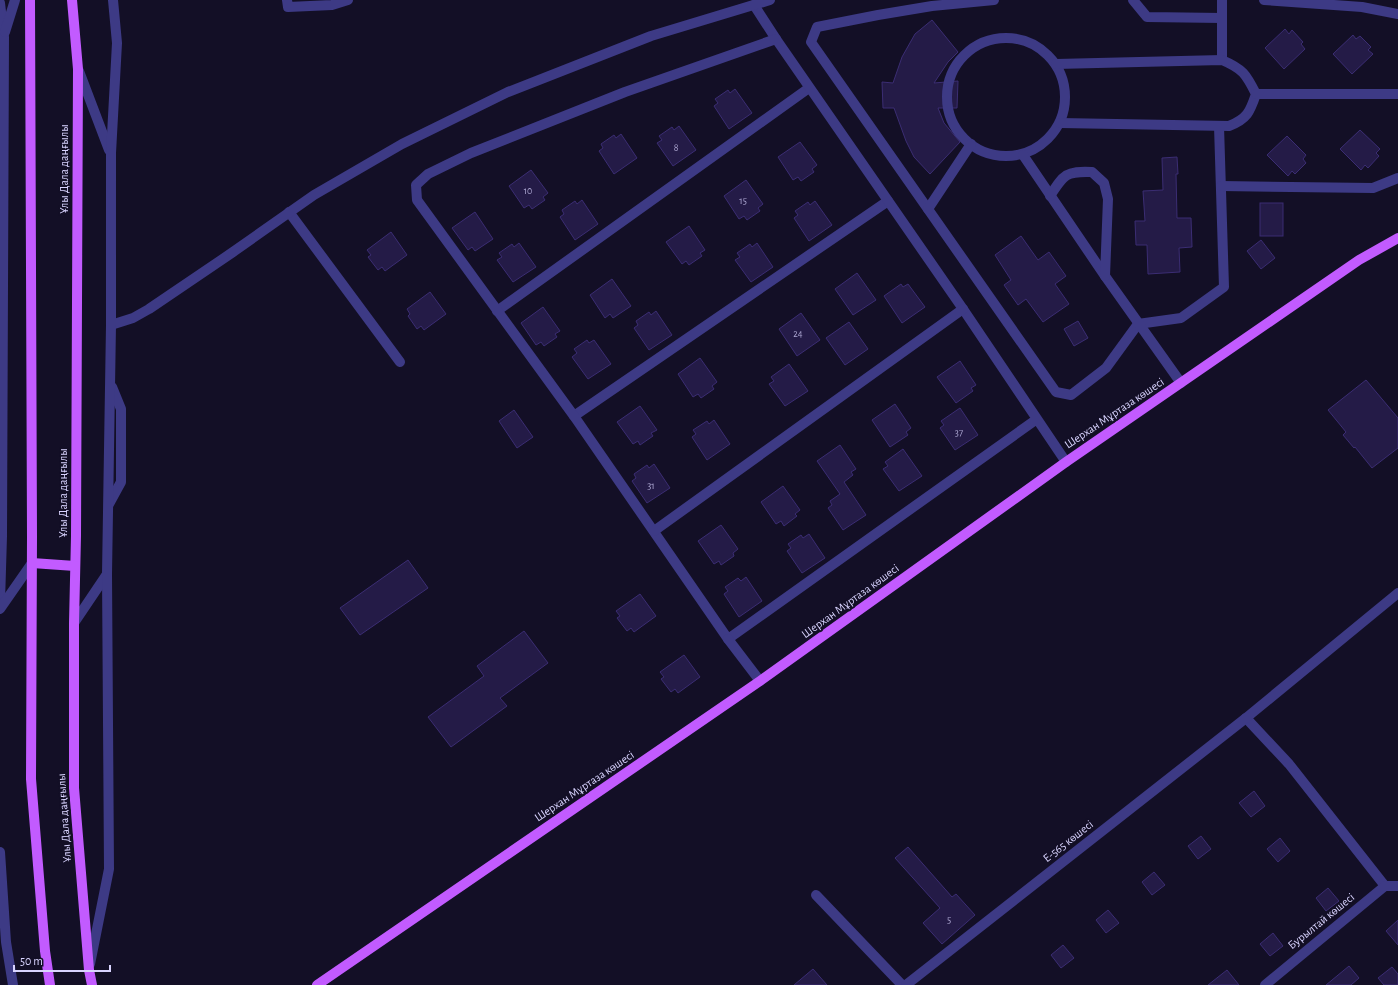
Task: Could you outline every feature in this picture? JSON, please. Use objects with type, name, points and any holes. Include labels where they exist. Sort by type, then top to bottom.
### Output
[{"type":"main road","points":[[30,0],[32,563],[31,779],[45,951],[50,985]]},
{"type":"main road","name":"Ұлы Дала даңғылы","points":[[72,0],[78,69],[74,788],[89,970],[92,985]]},
{"type":"main road","name":"Шерхан Мұртаза көшесі","points":[[317,985],[760,681],[1066,462],[1359,260],[1398,238]]},
{"type":"main road","points":[[32,563],[75,566]]},
{"type":"street","points":[[4,37],[15,0]]},
{"type":"street","points":[[89,970],[109,869],[107,574],[111,325],[111,153],[116,43],[113,0]]},
{"type":"street","points":[[287,0],[288,7],[326,5],[348,0]]},
{"type":"street","points":[[111,325],[133,318],[150,308],[314,195],[402,144],[508,92],[651,36],[770,0]]},
{"type":"street","points":[[994,0],[901,11],[816,28],[811,42],[1056,392],[1071,395],[1106,368],[1138,324],[1181,318],[1224,287],[1219,126]]},
{"type":"street","points":[[1133,0],[1147,17],[1222,18]]},
{"type":"street","points":[[1222,0],[1222,60]]},
{"type":"street","points":[[1264,0],[1362,7],[1398,14]]},
{"type":"street","points":[[0,3],[4,37],[1,220],[2,536],[0,602]]},
{"type":"street","points":[[754,5],[809,88],[963,309],[1066,462]]},
{"type":"street","points":[[1004,38],[1024,40],[1042,49],[1056,64],[1064,82],[1066,103],[1060,123],[1052,136],[1039,147],[1023,155],[1005,156],[985,152],[971,144],[955,126],[948,112],[946,96],[948,80],[967,52],[984,42],[1004,38]]},
{"type":"street","points":[[760,681],[728,639],[574,416],[417,200],[416,185],[428,174],[471,153],[625,92],[776,39]]},
{"type":"street","points":[[1056,64],[1222,60],[1236,66],[1248,77],[1256,94],[1251,110],[1241,121],[1229,126],[1060,123]]},
{"type":"street","points":[[78,69],[111,153]]},
{"type":"street","points":[[497,311],[809,88]]},
{"type":"street","points":[[1256,94],[1398,94]]},
{"type":"street","points":[[928,209],[971,144]]},
{"type":"street","points":[[1023,155],[1138,324],[1181,383]]},
{"type":"street","points":[[1050,196],[1062,178],[1075,171],[1092,172],[1104,183],[1108,199],[1105,276]]},
{"type":"street","points":[[1221,186],[1373,188],[1398,178]]},
{"type":"street","points":[[574,416],[888,200]]},
{"type":"street","points":[[289,212],[400,362]]},
{"type":"street","points":[[654,531],[963,309]]},
{"type":"street","points":[[728,639],[1037,420]]},
{"type":"street","points":[[0,609],[32,563]]},
{"type":"street","points":[[74,623],[107,574]]},
{"type":"street","name":"Е-565 көшесі","points":[[906,985],[1246,718],[1398,593]]},
{"type":"street","points":[[1246,718],[1289,764],[1385,886],[1398,886]]},
{"type":"street","points":[[0,852],[6,942],[13,985]]},
{"type":"street","name":"Бурылтай көшесі","points":[[1264,985],[1385,886]]},
{"type":"street","points":[[816,895],[902,985]]},
{"type":"building","points":[[932,20],[958,52],[948,62],[934,83],[958,81],[957,108],[938,108],[944,123],[960,142],[930,174],[914,157],[906,141],[894,108],[883,108],[882,82],[893,83],[902,57],[915,34]]},
{"type":"building","points":[[1285,29],[1289,34],[1292,30],[1303,42],[1301,44],[1305,49],[1284,69],[1265,48]]},
{"type":"building","points":[[1353,35],[1356,39],[1360,36],[1371,47],[1368,50],[1373,54],[1352,74],[1333,54]]},
{"type":"building","points":[[735,89],[752,113],[729,129],[714,106],[718,103],[715,99],[728,90],[730,93]]},
{"type":"building","points":[[679,126],[696,150],[673,166],[657,143],[662,140],[659,136],[672,127],[674,130]]},
{"type":"building","points":[[1360,130],[1380,149],[1376,153],[1379,156],[1368,168],[1365,165],[1361,170],[1340,149]]},
{"type":"building","points":[[621,134],[637,158],[614,174],[599,151],[603,148],[601,144],[614,135],[616,138]]},
{"type":"building","points":[[1287,136],[1306,155],[1303,159],[1306,163],[1295,174],[1292,171],[1288,176],[1267,155]]},
{"type":"building","points":[[800,142],[817,165],[812,169],[814,172],[801,181],[798,177],[793,180],[778,157]]},
{"type":"building","points":[[1177,157],[1177,218],[1191,218],[1192,247],[1179,248],[1180,272],[1148,274],[1147,245],[1136,245],[1135,221],[1145,221],[1143,191],[1163,190],[1162,158]]},
{"type":"building","points":[[531,170],[548,193],[543,197],[545,200],[532,209],[529,205],[524,208],[509,186]]},
{"type":"building","points":[[746,180],[763,204],[758,208],[760,211],[747,220],[744,216],[739,219],[724,196]]},
{"type":"building","points":[[582,200],[598,224],[575,240],[560,217],[564,214],[562,210],[575,201],[577,204]]},
{"type":"building","points":[[815,201],[832,225],[809,241],[794,218],[798,215],[795,211],[808,202],[810,205]]},
{"type":"building","points":[[1260,203],[1283,203],[1283,236],[1260,236]]},
{"type":"building","points":[[475,212],[493,239],[475,251],[472,247],[468,250],[452,228]]},
{"type":"building","points":[[689,226],[705,250],[700,253],[702,256],[689,265],[686,261],[682,264],[666,242]]},
{"type":"building","points":[[391,232],[407,255],[385,271],[382,267],[378,270],[368,257],[371,255],[367,250]]},
{"type":"building","points":[[1021,236],[1038,260],[1049,252],[1066,276],[1055,284],[1069,304],[1043,322],[1026,299],[1018,305],[1004,285],[1011,280],[995,255]]},
{"type":"building","points":[[1261,240],[1275,258],[1261,269],[1247,251]]},
{"type":"building","points":[[519,243],[536,267],[513,282],[497,260],[502,257],[499,253],[512,244],[514,247]]},
{"type":"building","points":[[757,243],[773,267],[751,282],[735,260],[740,257],[737,253],[750,244],[752,247]]},
{"type":"building","points":[[857,273],[876,300],[853,315],[835,289]]},
{"type":"building","points":[[612,279],[631,306],[613,318],[610,314],[605,318],[590,295]]},
{"type":"building","points":[[901,284],[903,287],[908,284],[925,307],[902,323],[884,296]]},
{"type":"building","points":[[430,292],[446,314],[424,330],[421,326],[417,329],[408,316],[410,314],[407,309]]},
{"type":"building","points":[[543,307],[560,331],[555,334],[557,337],[544,346],[541,342],[536,345],[521,323]]},
{"type":"building","points":[[656,311],[672,335],[649,350],[634,328],[638,325],[636,321],[649,312],[651,315]]},
{"type":"building","points":[[801,313],[820,340],[797,356],[779,329]]},
{"type":"building","points":[[1078,321],[1088,338],[1074,346],[1064,329]]},
{"type":"building","points":[[849,322],[868,349],[845,365],[826,338]]},
{"type":"building","points":[[587,340],[589,343],[594,340],[611,364],[588,379],[572,357],[577,353],[574,349]]},
{"type":"building","points":[[700,358],[717,382],[712,386],[714,389],[701,398],[698,394],[693,397],[678,374]]},
{"type":"building","points":[[960,361],[976,385],[971,388],[973,391],[956,403],[937,377]]},
{"type":"building","points":[[789,364],[808,391],[785,406],[769,384],[774,381],[771,377]]},
{"type":"building","points":[[1366,380],[1398,418],[1398,448],[1372,468],[1343,435],[1346,432],[1328,410]]},
{"type":"building","points":[[895,404],[911,428],[906,432],[908,435],[890,447],[872,420]]},
{"type":"building","points":[[640,406],[657,430],[651,433],[653,436],[640,445],[638,441],[633,444],[617,422]]},
{"type":"building","points":[[960,408],[978,435],[955,450],[940,428],[944,425],[941,421]]},
{"type":"building","points":[[514,410],[533,437],[517,448],[499,421]]},
{"type":"building","points":[[714,420],[730,444],[707,460],[692,437],[696,434],[693,430],[707,421],[709,424]]},
{"type":"building","points":[[840,445],[856,469],[851,472],[853,475],[844,482],[866,515],[843,530],[828,508],[832,505],[830,501],[840,494],[817,461]]},
{"type":"building","points":[[903,449],[922,476],[899,491],[883,469],[888,466],[885,462]]},
{"type":"building","points":[[654,464],[670,488],[647,503],[632,481],[636,478],[634,474],[647,465],[649,468]]},
{"type":"building","points":[[783,486],[800,510],[795,514],[797,516],[784,526],[781,521],[776,524],[761,502]]},
{"type":"building","points":[[721,525],[738,549],[733,553],[734,556],[721,565],[719,561],[714,564],[698,541]]},
{"type":"building","points":[[809,534],[825,558],[802,573],[787,551],[791,548],[788,544],[801,535],[803,538]]},
{"type":"building","points":[[408,560],[428,588],[360,635],[340,608]]},
{"type":"building","points":[[746,577],[762,601],[739,617],[724,594],[728,591],[725,587],[738,578],[741,581]]},
{"type":"building","points":[[640,594],[656,616],[634,632],[631,628],[627,631],[617,618],[620,616],[616,611]]},
{"type":"building","points":[[524,631],[548,663],[500,698],[507,706],[451,747],[428,717],[484,676],[477,666]]},
{"type":"building","points":[[684,655],[700,677],[678,693],[675,689],[671,692],[661,679],[664,677],[660,672]]},
{"type":"building","points":[[1254,791],[1265,806],[1251,817],[1239,803]]},
{"type":"building","points":[[1201,836],[1211,849],[1198,859],[1188,846]]},
{"type":"building","points":[[1280,838],[1290,851],[1278,862],[1267,849]]},
{"type":"building","points":[[908,847],[952,897],[956,894],[975,915],[942,944],[923,923],[940,908],[895,858]]},
{"type":"building","points":[[1154,872],[1165,885],[1152,895],[1142,882]]},
{"type":"building","points":[[1328,888],[1339,901],[1326,911],[1316,898]]},
{"type":"building","points":[[1108,910],[1119,923],[1106,933],[1096,920]]},
{"type":"building","points":[[1398,920],[1398,945],[1386,931]]},
{"type":"building","points":[[1273,933],[1283,946],[1270,956],[1260,944]]},
{"type":"building","points":[[1063,945],[1074,958],[1061,968],[1051,955]]},
{"type":"building","points":[[1349,966],[1359,978],[1351,985],[1326,985]]},
{"type":"building","points":[[1392,967],[1398,974],[1398,985],[1384,985],[1378,978]]},
{"type":"building","points":[[813,969],[827,985],[794,985]]},
{"type":"building","points":[[1227,970],[1239,985],[1208,985]]}]
